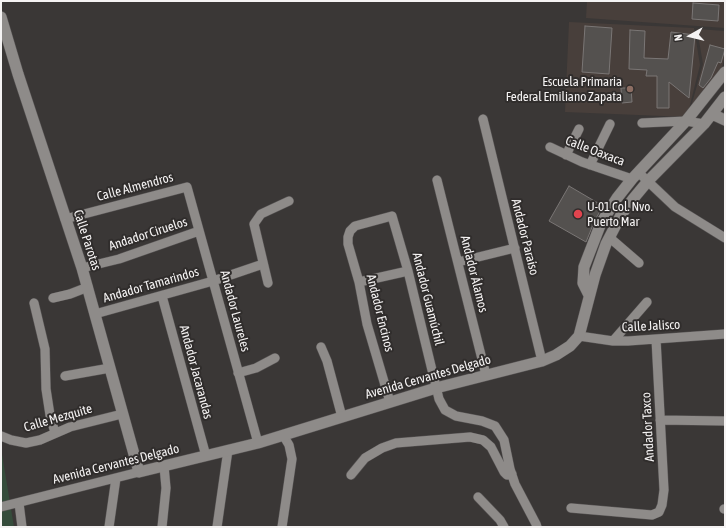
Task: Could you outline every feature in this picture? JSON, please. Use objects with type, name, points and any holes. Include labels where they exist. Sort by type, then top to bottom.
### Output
[{"type":"street","name":"Calle Parotas","points":[[1,18],[88,287],[139,472]]},
{"type":"street","points":[[589,295],[583,283],[584,268],[601,223],[617,198],[635,176],[686,121],[725,72]]},
{"type":"street","points":[[579,336],[589,295],[608,241],[629,205],[648,181],[704,124],[725,97]]},
{"type":"street","points":[[712,114],[725,120]]},
{"type":"street","name":"Andador Paraíso","points":[[483,119],[542,361]]},
{"type":"street","points":[[642,123],[686,121],[704,124]]},
{"type":"street","points":[[590,165],[610,124]]},
{"type":"street","points":[[566,155],[579,129]]},
{"type":"street","name":"Calle Oaxaca","points":[[550,147],[590,165],[635,176],[648,181],[675,207],[725,238]]},
{"type":"street","name":"Andador Álamos","points":[[437,180],[486,374]]},
{"type":"street","name":"Calle Almendros","points":[[65,219],[187,187]]},
{"type":"street","name":"Andador Laureles","points":[[187,187],[258,443]]},
{"type":"street","points":[[268,283],[254,224],[261,214],[288,201]]},
{"type":"street","name":"Andador Guamúchil","points":[[350,231],[355,226],[392,216],[408,271],[439,399],[445,410],[456,416],[482,420],[496,426],[504,440],[512,474]]},
{"type":"street","name":"Andador Ciruelos","points":[[82,268],[131,255],[199,231]]},
{"type":"street","name":"Andador Encinos","points":[[350,231],[348,244],[359,282],[367,324],[390,402]]},
{"type":"street","points":[[595,240],[608,241],[639,263]]},
{"type":"street","points":[[458,262],[514,248]]},
{"type":"street","name":"Andador Tamarindos","points":[[95,314],[213,281],[263,264]]},
{"type":"street","points":[[359,282],[408,271]]},
{"type":"street","points":[[53,298],[70,294],[88,287]]},
{"type":"street","name":"Andador Jacarandas","points":[[162,296],[206,456]]},
{"type":"street","points":[[613,341],[647,302]]},
{"type":"street","points":[[34,303],[45,349],[46,389],[50,415],[55,433]]},
{"type":"street","name":"Calle Jalisco","points":[[579,336],[613,341],[725,334]]},
{"type":"street","name":"Avenida Cervantes Delgado","points":[[1,507],[258,443],[436,388],[486,374],[542,361],[556,355],[570,346],[579,336]]},
{"type":"street","name":"Andador Taxco","points":[[571,508],[652,515],[659,512],[662,505],[664,490],[656,339]]},
{"type":"street","points":[[321,347],[327,361],[342,417]]},
{"type":"street","points":[[238,373],[256,368],[275,358]]},
{"type":"street","points":[[65,376],[110,368]]},
{"type":"street","name":"Calle Mezquite","points":[[1,436],[26,443],[40,440],[70,426],[122,414]]},
{"type":"street","points":[[660,420],[725,421]]},
{"type":"street","points":[[282,527],[292,459],[283,435]]},
{"type":"street","points":[[351,475],[365,458],[382,448],[396,443],[470,437],[483,440],[491,447],[504,472],[507,474],[512,474],[515,484],[537,527]]},
{"type":"street","points":[[217,527],[228,450]]},
{"type":"street","points":[[162,527],[166,488],[164,466]]},
{"type":"street","points":[[109,527],[116,478]]},
{"type":"street","points":[[478,497],[500,520],[504,527]]},
{"type":"street","points":[[19,503],[22,527]]},
{"type":"shaded area","points":[[587,1],[725,1],[725,28],[586,18]]},
{"type":"shaded area","name":"Escuela Primaria Federal Emiliano Zapata","points":[[569,22],[694,28],[700,65],[687,117],[565,112]]},
{"type":"shaded area","points":[[697,29],[725,31],[725,54],[722,68],[705,94],[689,114],[703,64]]},
{"type":"green space","points":[[1,448],[14,527],[1,527]]},
{"type":"building","points":[[693,3],[719,5],[718,21],[692,19]]},
{"type":"building","points":[[585,26],[612,28],[609,74],[582,72]]},
{"type":"building","points":[[630,30],[645,31],[644,58],[668,59],[671,32],[695,35],[689,98],[669,82],[669,108],[657,108],[657,76],[646,76],[647,70],[629,69]]},
{"type":"building","points":[[710,45],[725,49],[721,63],[718,62],[711,78],[703,88],[699,85]]},
{"type":"building","points":[[621,88],[631,88],[632,102],[622,103]]},
{"type":"building","name":"U-01 Col. Nvo. Puerto Mar","points":[[569,186],[603,206],[595,220],[586,242],[549,221]]},
{"type":"place","name":"Escuela Primaria Federal Emiliano Zapata","points":[[630,89]]},
{"type":"place","name":"U-01 Col. Nvo. Puerto Mar","points":[[578,214]]}]
